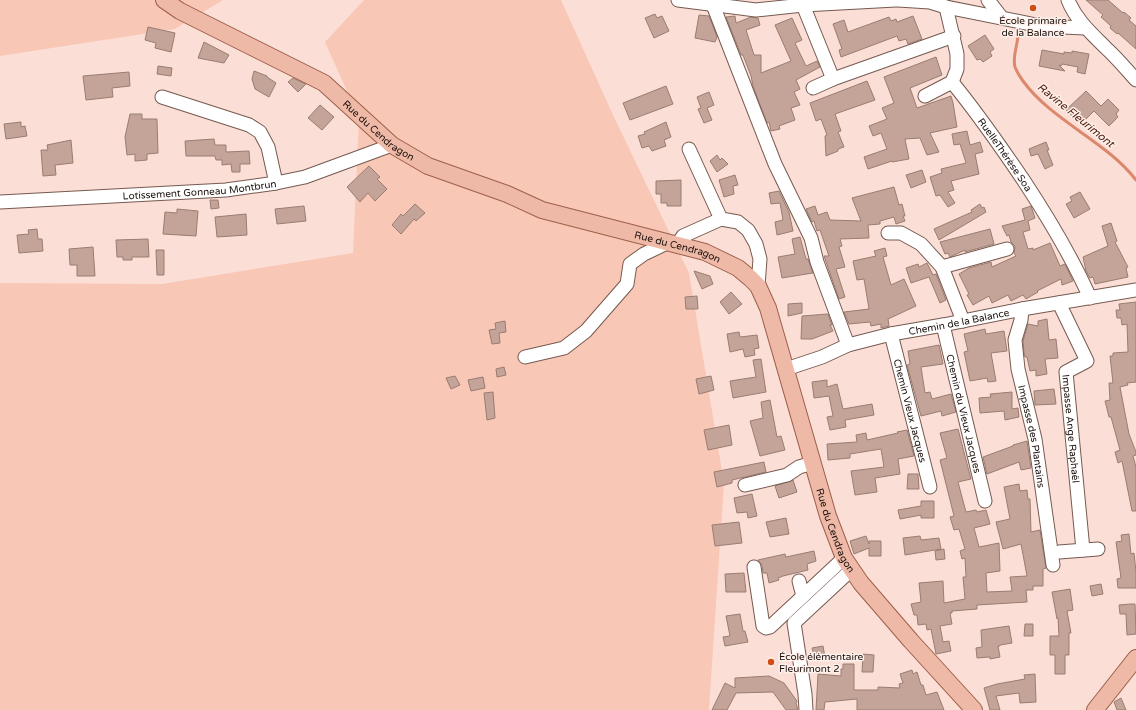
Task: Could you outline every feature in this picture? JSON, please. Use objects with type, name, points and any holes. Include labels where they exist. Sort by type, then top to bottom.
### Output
[{"type":"main road","name":"Rue du Cendragon","points":[[164,0],[180,11],[324,83],[392,144],[428,166],[507,194],[542,210],[704,252],[738,268],[750,278],[758,286],[768,308],[828,516],[847,564],[911,641],[974,710]]},
{"type":"main road","points":[[1094,710],[1133,665]]},
{"type":"main road","points":[[1089,710],[1113,687]]},
{"type":"street","points":[[678,0],[756,10],[803,5],[897,0],[930,2],[946,7],[1041,26],[1085,28]]},
{"type":"street","points":[[988,0],[1002,18]]},
{"type":"street","points":[[1068,0],[1075,15],[1085,28],[1136,80]]},
{"type":"street","points":[[706,3],[775,164],[811,238],[817,262],[848,345]]},
{"type":"street","points":[[803,5],[833,79]]},
{"type":"street","points":[[925,96],[952,82],[957,69],[957,54],[954,36],[946,7]]},
{"type":"street","points":[[813,88],[833,79],[954,36]]},
{"type":"street","name":"RuelleThérèse Soa","points":[[952,82],[979,114],[1030,190],[1059,236],[1079,273],[1090,298]]},
{"type":"street","points":[[162,97],[249,125],[260,132],[268,147],[276,183]]},
{"type":"street","name":"Lotissement Gonneau Montbrun","points":[[0,202],[226,190],[276,183],[305,177],[392,144]]},
{"type":"street","points":[[689,149],[722,219]]},
{"type":"street","points":[[525,357],[564,348],[586,331],[627,284],[630,264],[644,254],[672,244],[683,236],[722,219],[738,222],[748,230],[756,244],[760,259],[758,286]]},
{"type":"street","points":[[888,233],[901,233],[921,244],[942,267],[963,321]]},
{"type":"street","points":[[942,267],[1007,249]]},
{"type":"street","name":"Chemin de la Balance","points":[[786,369],[822,357],[848,345],[891,334],[1022,309],[1136,290]]},
{"type":"street","name":"Impasse Ange Raphaël","points":[[1059,303],[1087,361],[1066,372],[1083,550]]},
{"type":"street","name":"Impasse des Plantains","points":[[1022,309],[1021,320],[1015,340],[1018,368],[1035,439],[1053,565]]},
{"type":"street","name":"Chemin du Vieux Jacques","points":[[943,325],[985,501]]},
{"type":"street","name":"Chemin Vieux Jacques","points":[[891,334],[930,486]]},
{"type":"street","points":[[745,485],[787,475],[799,467],[813,463]]},
{"type":"street","points":[[1059,552],[1098,549]]},
{"type":"street","points":[[754,567],[763,626],[766,628],[770,627],[803,596],[847,564]]},
{"type":"street","points":[[806,710],[794,623],[847,564]]},
{"type":"street","points":[[799,581],[803,596]]},
{"type":"shaded area","points":[[0,0],[223,0],[175,29],[0,56]]},
{"type":"shaded area","points":[[364,0],[561,0],[613,115],[689,273],[724,483],[709,710],[0,710],[0,283],[162,284],[353,253],[359,118],[325,42]]},
{"type":"building","points":[[1086,0],[1108,0],[1131,18],[1129,20],[1136,26],[1136,49],[1110,28],[1111,26],[1101,17],[1103,15]]},
{"type":"building","points":[[655,14],[657,18],[662,16],[669,31],[654,38],[645,18]]},
{"type":"building","points":[[699,15],[709,16],[717,37],[715,42],[695,38]]},
{"type":"building","points":[[735,16],[736,23],[751,17],[758,18],[760,25],[746,30],[754,55],[761,55],[761,73],[791,61],[775,25],[792,18],[802,40],[795,43],[806,66],[817,61],[820,67],[796,80],[800,89],[794,92],[800,105],[791,108],[795,120],[779,126],[780,129],[771,131],[769,122],[767,123],[743,55],[741,55],[726,17]]},
{"type":"building","points":[[913,16],[922,39],[908,44],[906,39],[899,41],[897,36],[841,57],[839,50],[842,49],[833,24],[844,20],[848,32],[889,17],[891,21],[896,19],[897,22]]},
{"type":"building","points":[[148,27],[175,33],[171,52],[155,48],[156,43],[145,40]]},
{"type":"building","points":[[985,35],[994,49],[990,52],[992,56],[983,62],[980,59],[977,60],[968,46]]},
{"type":"building","points":[[204,42],[229,55],[224,63],[198,58]]},
{"type":"building","points":[[1042,50],[1064,54],[1064,52],[1072,53],[1072,51],[1089,54],[1085,74],[1077,72],[1078,67],[1062,64],[1061,66],[1059,65],[1065,71],[1039,66]]},
{"type":"building","points":[[936,57],[942,75],[910,88],[917,108],[951,96],[957,127],[930,133],[939,152],[927,155],[920,138],[905,139],[909,159],[892,161],[868,169],[864,157],[887,149],[881,133],[873,136],[869,126],[887,119],[882,108],[894,103],[884,77]]},
{"type":"building","points":[[158,66],[172,68],[171,76],[157,74]]},
{"type":"building","points":[[254,71],[267,76],[276,83],[269,97],[255,89],[252,79]]},
{"type":"building","points":[[129,72],[130,86],[112,88],[113,97],[86,100],[83,76]]},
{"type":"building","points":[[293,78],[306,84],[298,92],[288,82]]},
{"type":"building","points":[[867,81],[875,100],[835,114],[841,131],[838,132],[844,147],[826,156],[825,136],[827,135],[821,119],[816,121],[810,103]]},
{"type":"building","points":[[666,86],[673,104],[630,120],[623,103]]},
{"type":"building","points":[[1086,91],[1101,106],[1108,99],[1119,110],[1116,114],[1118,117],[1109,126],[1094,111],[1081,124],[1066,110]]},
{"type":"building","points":[[709,92],[714,105],[707,108],[712,120],[704,123],[698,109],[701,108],[697,97]]},
{"type":"building","points":[[320,105],[334,117],[322,130],[308,118]]},
{"type":"building","points":[[130,114],[142,114],[142,119],[157,119],[158,153],[147,154],[147,160],[135,161],[135,154],[127,155],[125,137]]},
{"type":"building","points":[[21,122],[21,127],[25,126],[27,136],[6,139],[4,124]]},
{"type":"building","points":[[666,122],[671,137],[664,140],[666,146],[652,151],[649,146],[642,148],[638,136],[645,134],[644,132]]},
{"type":"building","points":[[967,131],[970,145],[980,142],[983,152],[975,154],[979,174],[951,181],[954,190],[948,192],[955,203],[948,207],[940,195],[936,196],[930,177],[942,173],[941,169],[966,163],[960,144],[954,145],[952,134]]},
{"type":"building","points":[[214,139],[215,145],[226,145],[226,152],[249,151],[250,164],[240,164],[240,172],[232,172],[231,164],[222,165],[222,160],[216,160],[215,156],[186,156],[185,141]]},
{"type":"building","points":[[71,140],[73,163],[55,165],[56,175],[43,176],[41,150],[48,150],[47,145]]},
{"type":"building","points":[[1046,142],[1049,150],[1047,150],[1053,165],[1045,169],[1038,154],[1031,156],[1029,149]]},
{"type":"building","points":[[717,155],[720,160],[722,158],[728,164],[717,172],[710,161]]},
{"type":"building","points":[[369,166],[380,177],[377,179],[387,189],[375,201],[368,193],[360,202],[347,187]]},
{"type":"building","points":[[922,170],[926,182],[911,188],[906,175]]},
{"type":"building","points":[[735,175],[738,185],[733,186],[734,194],[724,197],[719,180]]},
{"type":"building","points":[[681,180],[681,206],[667,206],[667,203],[661,203],[661,194],[656,194],[656,181]]},
{"type":"building","points":[[894,187],[899,205],[902,204],[905,221],[896,224],[894,217],[880,221],[880,224],[868,225],[869,238],[840,239],[842,246],[839,247],[845,267],[836,269],[845,297],[839,299],[824,256],[829,256],[820,230],[817,231],[814,221],[812,222],[806,209],[815,206],[818,215],[827,212],[830,220],[861,221],[852,198]]},
{"type":"building","points":[[779,191],[789,212],[793,231],[777,235],[775,222],[783,220],[780,203],[771,204],[769,193]]},
{"type":"building","points":[[1080,192],[1090,209],[1074,218],[1066,204],[1072,201],[1070,197]]},
{"type":"building","points":[[210,200],[218,200],[219,208],[211,209]]},
{"type":"building","points":[[415,204],[425,213],[416,221],[414,219],[401,234],[392,225],[401,214],[403,216]]},
{"type":"building","points":[[980,204],[982,208],[984,207],[986,212],[939,240],[934,229],[972,212],[971,210]]},
{"type":"building","points":[[304,206],[306,221],[277,224],[275,209]]},
{"type":"building","points":[[1031,206],[1035,218],[1028,221],[1030,230],[1023,232],[1028,249],[1033,248],[1033,250],[1050,243],[1060,266],[1065,264],[1073,281],[1062,285],[1061,279],[1037,291],[1038,292],[1026,299],[1023,295],[1011,301],[1008,295],[992,303],[989,296],[973,305],[967,295],[969,294],[959,274],[969,268],[991,262],[992,267],[1016,256],[1014,253],[1015,246],[1011,242],[1009,235],[1007,236],[1002,226],[1025,220],[1022,209]]},
{"type":"building","points":[[177,209],[198,211],[196,236],[163,234],[165,212],[177,213]]},
{"type":"building","points":[[246,214],[247,235],[217,237],[215,217]]},
{"type":"building","points":[[1111,223],[1117,241],[1115,242],[1128,267],[1126,268],[1128,277],[1095,284],[1093,277],[1090,278],[1086,271],[1083,257],[1108,246],[1102,226]]},
{"type":"building","points":[[37,229],[38,239],[42,239],[43,251],[19,253],[17,235],[29,234],[28,230]]},
{"type":"building","points":[[990,229],[994,244],[965,252],[965,250],[950,257],[948,253],[945,254],[940,242]]},
{"type":"building","points":[[800,237],[806,259],[808,259],[813,273],[782,278],[778,257],[795,254],[792,239]]},
{"type":"building","points":[[148,239],[149,257],[132,257],[132,260],[123,260],[123,257],[117,257],[116,240]]},
{"type":"building","points":[[93,247],[95,276],[77,276],[77,265],[70,265],[69,249]]},
{"type":"building","points":[[885,248],[887,256],[883,257],[891,285],[904,279],[916,306],[888,319],[889,326],[881,328],[881,324],[871,326],[870,322],[849,324],[844,312],[869,309],[864,279],[857,280],[853,261],[876,256],[874,251]]},
{"type":"building","points":[[156,250],[164,250],[164,275],[157,275]]},
{"type":"building","points":[[927,263],[933,275],[936,274],[946,300],[940,303],[929,277],[911,283],[906,268],[918,264],[919,267]]},
{"type":"building","points":[[694,271],[710,276],[713,284],[702,289]]},
{"type":"building","points":[[731,292],[742,304],[729,314],[720,302]]},
{"type":"building","points":[[697,296],[698,309],[686,309],[685,297]]},
{"type":"building","points":[[1136,302],[1136,382],[1127,383],[1128,385],[1120,387],[1129,434],[1136,452],[1136,455],[1133,456],[1136,467],[1136,511],[1132,511],[1122,461],[1118,463],[1115,452],[1120,450],[1105,401],[1110,400],[1109,383],[1113,383],[1110,356],[1113,356],[1113,353],[1128,352],[1127,324],[1122,325],[1121,318],[1117,318],[1116,310],[1120,310],[1119,304]]},
{"type":"building","points":[[802,303],[802,313],[788,316],[788,304]]},
{"type":"building","points":[[828,314],[833,331],[812,339],[801,339],[802,316]]},
{"type":"building","points":[[1047,319],[1049,340],[1056,339],[1058,358],[1045,359],[1047,374],[1036,376],[1036,370],[1030,371],[1027,357],[1025,357],[1024,353],[1023,341],[1028,324],[1038,326],[1038,321]]},
{"type":"building","points":[[505,321],[506,332],[499,333],[500,343],[492,344],[489,330],[496,329],[495,323]]},
{"type":"building","points":[[985,329],[986,334],[1004,331],[1007,351],[991,353],[996,381],[988,382],[987,378],[970,381],[964,352],[968,351],[964,334]]},
{"type":"building","points":[[739,332],[740,337],[757,335],[759,348],[754,349],[755,355],[745,357],[743,349],[730,352],[727,334]]},
{"type":"building","points":[[939,345],[943,364],[921,367],[925,393],[930,392],[932,399],[951,394],[956,412],[942,416],[941,411],[921,416],[907,365],[910,364],[908,351]]},
{"type":"building","points":[[761,359],[766,392],[733,398],[730,381],[756,377],[753,360]]},
{"type":"building","points":[[504,367],[506,375],[497,377],[496,369]]},
{"type":"building","points":[[455,376],[460,385],[451,389],[446,378]]},
{"type":"building","points":[[711,376],[714,390],[699,394],[696,379]]},
{"type":"building","points":[[483,377],[485,388],[471,391],[468,380]]},
{"type":"building","points":[[827,380],[827,387],[837,384],[843,409],[872,404],[874,415],[845,420],[846,427],[830,430],[827,417],[833,416],[829,396],[814,398],[812,382]]},
{"type":"building","points":[[1054,389],[1056,404],[1035,405],[1034,391]]},
{"type":"building","points":[[493,392],[495,418],[487,420],[484,393]]},
{"type":"building","points":[[1012,392],[1012,409],[1018,408],[1019,417],[1005,420],[1004,411],[980,413],[979,398],[991,397],[990,394]]},
{"type":"building","points":[[770,400],[777,437],[781,436],[785,450],[760,456],[750,421],[763,418],[761,402]]},
{"type":"building","points":[[729,425],[732,445],[708,450],[704,430]]},
{"type":"building","points":[[958,429],[971,479],[958,482],[966,512],[986,510],[990,524],[974,528],[979,547],[999,543],[1000,571],[986,573],[987,592],[1012,591],[1010,577],[1027,576],[1021,544],[1003,549],[996,522],[1010,519],[1004,487],[1019,484],[1020,491],[1027,490],[1028,499],[1030,499],[1031,532],[1040,530],[1046,568],[1043,569],[1043,586],[1033,586],[1033,590],[1026,590],[1027,602],[977,605],[977,609],[952,611],[952,613],[950,613],[952,624],[940,626],[943,642],[949,641],[951,651],[936,654],[931,629],[927,630],[926,624],[918,625],[917,615],[914,615],[911,604],[921,602],[919,583],[943,581],[944,603],[965,599],[963,577],[966,577],[965,558],[962,559],[960,551],[965,549],[959,529],[954,530],[950,517],[954,516],[940,460],[947,458],[940,433]]},
{"type":"building","points":[[907,430],[914,456],[898,459],[900,474],[875,478],[877,492],[855,495],[851,471],[884,467],[881,449],[850,454],[850,458],[828,460],[827,444],[857,442],[856,435],[866,433],[867,440]]},
{"type":"building","points":[[1027,441],[1031,468],[1021,470],[1019,462],[987,474],[983,457]]},
{"type":"building","points":[[764,462],[766,472],[732,480],[732,483],[717,487],[714,472]]},
{"type":"building","points":[[908,474],[918,474],[919,489],[907,489]]},
{"type":"building","points":[[793,480],[797,492],[779,498],[775,486]]},
{"type":"building","points":[[752,494],[757,516],[748,518],[747,512],[737,513],[734,498]]},
{"type":"building","points":[[921,501],[934,501],[934,518],[921,518],[921,515],[900,519],[898,510],[921,506]]},
{"type":"building","points":[[786,518],[789,534],[770,537],[766,522]]},
{"type":"building","points":[[739,522],[742,543],[715,546],[712,525]]},
{"type":"building","points":[[1129,534],[1131,554],[1134,553],[1136,588],[1118,588],[1117,579],[1121,578],[1116,542],[1122,541],[1121,535]]},
{"type":"building","points":[[866,536],[869,544],[869,541],[881,541],[881,556],[869,556],[869,548],[854,554],[850,541]]},
{"type":"building","points":[[920,536],[921,540],[939,538],[941,549],[905,555],[903,538]]},
{"type":"building","points":[[944,549],[945,559],[936,560],[935,551]]},
{"type":"building","points":[[814,551],[816,561],[807,564],[808,570],[783,576],[778,578],[779,580],[769,583],[767,573],[763,573],[762,565],[758,560],[785,554],[786,557]]},
{"type":"building","points":[[744,573],[746,592],[726,592],[725,574]]},
{"type":"building","points":[[1101,584],[1103,594],[1092,596],[1090,586]]},
{"type":"building","points":[[1070,589],[1073,610],[1067,611],[1071,633],[1069,633],[1069,655],[1065,655],[1065,674],[1055,674],[1055,655],[1050,655],[1050,636],[1059,636],[1058,618],[1057,619],[1052,592]]},
{"type":"building","points":[[1135,604],[1136,634],[1127,635],[1126,614],[1120,614],[1119,605]]},
{"type":"building","points":[[740,614],[743,631],[745,631],[748,642],[725,646],[723,637],[730,636],[726,616]]},
{"type":"building","points":[[1025,624],[1033,624],[1033,636],[1024,636]]},
{"type":"building","points":[[1009,626],[1012,643],[998,646],[1000,657],[990,659],[990,657],[977,658],[976,648],[982,647],[981,630]]},
{"type":"building","points":[[823,646],[825,657],[815,659],[812,648]]},
{"type":"building","points":[[863,654],[874,655],[873,672],[862,672]]},
{"type":"building","points":[[843,664],[854,664],[854,690],[878,690],[878,687],[900,688],[899,684],[903,683],[900,674],[912,670],[913,674],[917,672],[926,695],[937,692],[944,710],[857,710],[857,699],[825,702],[824,710],[816,710],[818,674],[841,676]]},
{"type":"building","points":[[1035,674],[1036,702],[1020,703],[1019,693],[996,696],[1000,710],[990,710],[984,688],[1025,679],[1024,675]]},
{"type":"building","points":[[769,676],[784,683],[797,701],[796,703],[798,710],[786,710],[773,692],[736,693],[727,710],[712,710],[725,683],[735,688],[735,678]]},
{"type":"building","points":[[1121,698],[1126,710],[1117,710],[1114,702]]},
{"type":"waterway","name":"Ravine Fleurimont","points":[[1018,34],[1014,63],[1023,81],[1049,108],[1110,154],[1124,166],[1136,180]]},
{"type":"place","name":"École primaire de la Balance","points":[[1033,8]]},
{"type":"place","name":"École élémentaire Fleurimont 2","points":[[771,662]]}]
